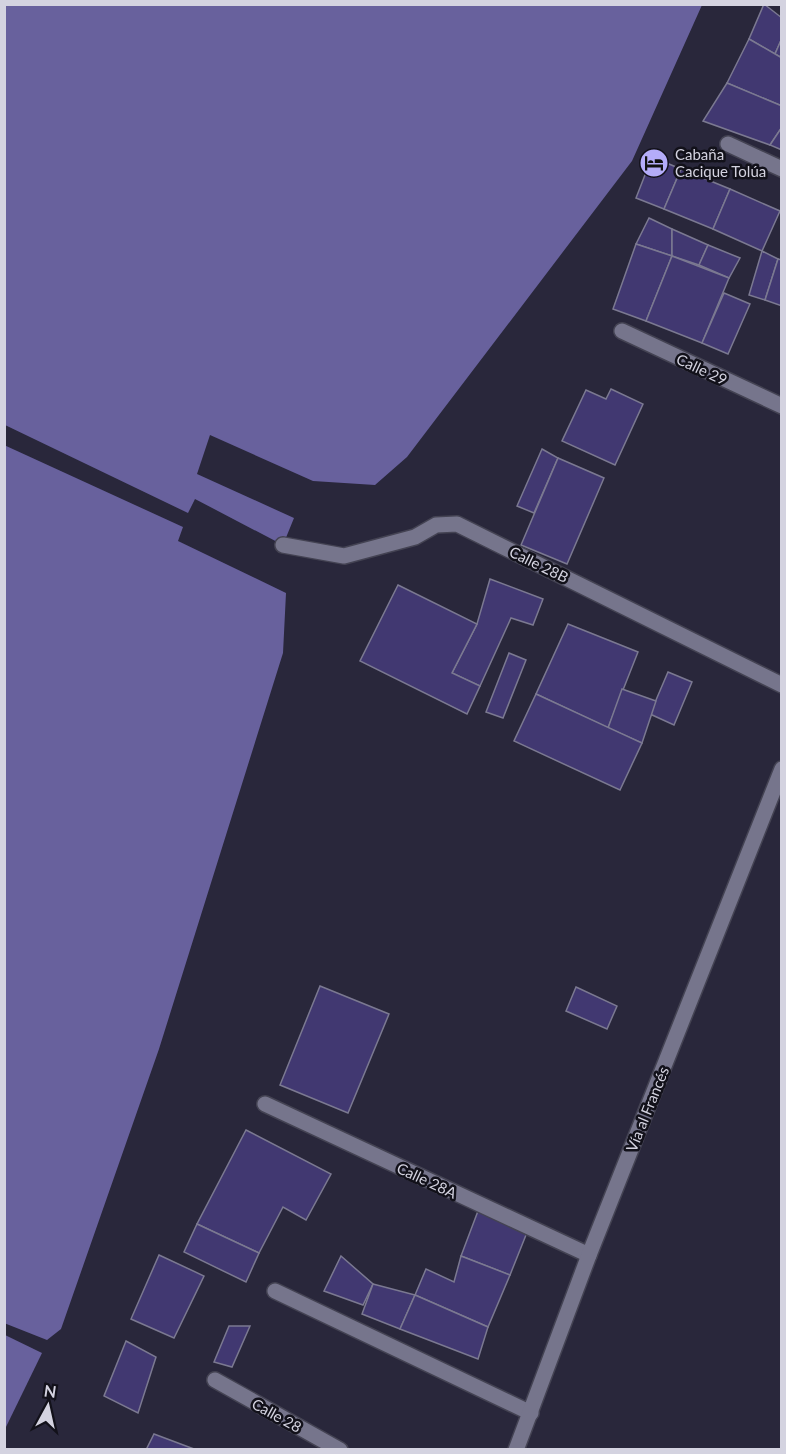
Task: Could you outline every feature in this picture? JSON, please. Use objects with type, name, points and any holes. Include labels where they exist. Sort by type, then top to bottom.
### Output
[{"type":"street","points":[[728,144],[782,169]]},
{"type":"street","name":"Calle 29","points":[[622,332],[782,406]]},
{"type":"street","name":"Calle 28B","points":[[284,545],[344,556],[415,537],[435,525],[458,524],[782,685]]},
{"type":"street","name":"Vía al Francés","points":[[516,1449],[589,1255],[782,769]]},
{"type":"street","name":"Calle 28A","points":[[265,1104],[589,1255]]},
{"type":"street","points":[[275,1291],[531,1413]]},
{"type":"street","name":"Calle 28","points":[[215,1380],[340,1449]]},
{"type":"shaded area","points":[[4,5],[702,5],[632,161],[407,457],[375,485],[313,481],[210,435],[197,474],[294,518],[283,545],[195,499],[188,513],[5,425]]},
{"type":"shaded area","points":[[4,445],[183,527],[178,541],[286,593],[283,653],[159,1049],[61,1329],[47,1340],[4,1323]]},
{"type":"shaded area","points":[[5,1335],[42,1353],[5,1429]]},
{"type":"building","points":[[764,4],[782,18],[782,38],[775,54],[749,39]]},
{"type":"building","points":[[782,38],[782,58],[775,54]]},
{"type":"building","points":[[749,39],[782,58],[782,106],[727,83]]},
{"type":"building","points":[[727,83],[782,106],[782,127],[770,145],[703,121]]},
{"type":"building","points":[[782,127],[782,150],[770,145]]},
{"type":"building","points":[[652,157],[681,169],[664,209],[636,198]]},
{"type":"building","points":[[681,169],[730,189],[713,229],[664,209]]},
{"type":"building","points":[[730,189],[780,211],[762,251],[713,229]]},
{"type":"building","points":[[649,218],[672,229],[672,256],[636,244]]},
{"type":"building","points":[[672,229],[708,245],[699,265],[672,256]]},
{"type":"building","points":[[636,244],[672,256],[646,321],[613,309]]},
{"type":"building","points":[[708,245],[740,258],[729,278],[699,265]]},
{"type":"building","points":[[762,251],[778,259],[765,300],[749,295]]},
{"type":"building","points":[[672,256],[729,278],[702,343],[646,321]]},
{"type":"building","points":[[778,259],[782,260],[782,306],[765,300]]},
{"type":"building","points":[[724,293],[750,304],[728,354],[702,343]]},
{"type":"building","points":[[611,389],[643,404],[615,465],[562,441],[586,390],[606,399]]},
{"type":"building","points":[[542,449],[558,458],[534,513],[517,506]]},
{"type":"building","points":[[558,458],[604,478],[567,564],[521,545]]},
{"type":"building","points":[[490,579],[543,599],[533,625],[511,618],[480,686],[452,673],[477,624]]},
{"type":"building","points":[[398,585],[477,624],[452,673],[480,686],[467,714],[360,661]]},
{"type":"building","points":[[568,624],[638,652],[608,728],[536,694]]},
{"type":"building","points":[[509,653],[526,660],[503,718],[486,712]]},
{"type":"building","points":[[668,672],[692,682],[674,725],[650,714]]},
{"type":"building","points":[[622,689],[656,701],[642,743],[608,728]]},
{"type":"building","points":[[536,694],[642,743],[620,790],[514,741]]},
{"type":"building","points":[[320,986],[389,1014],[348,1113],[280,1085]]},
{"type":"building","points":[[576,987],[617,1006],[607,1029],[566,1011]]},
{"type":"building","points":[[246,1130],[331,1174],[306,1220],[283,1207],[259,1253],[197,1224]]},
{"type":"building","points":[[478,1211],[528,1230],[510,1275],[461,1256]]},
{"type":"building","points":[[197,1224],[259,1253],[246,1282],[184,1252]]},
{"type":"building","points":[[159,1255],[204,1276],[174,1338],[131,1319]]},
{"type":"building","points":[[341,1256],[373,1284],[363,1305],[324,1291]]},
{"type":"building","points":[[461,1256],[510,1275],[488,1327],[415,1295],[426,1269],[454,1282]]},
{"type":"building","points":[[373,1284],[415,1295],[400,1329],[362,1314]]},
{"type":"building","points":[[415,1295],[488,1327],[478,1359],[400,1329]]},
{"type":"building","points":[[229,1326],[250,1326],[232,1367],[214,1362]]},
{"type":"building","points":[[126,1341],[156,1357],[138,1413],[104,1396]]},
{"type":"building","points":[[154,1434],[194,1449],[146,1450]]},
{"type":"place","name":"Cabaña Cacique Tolúa","points":[[654,163]]}]
